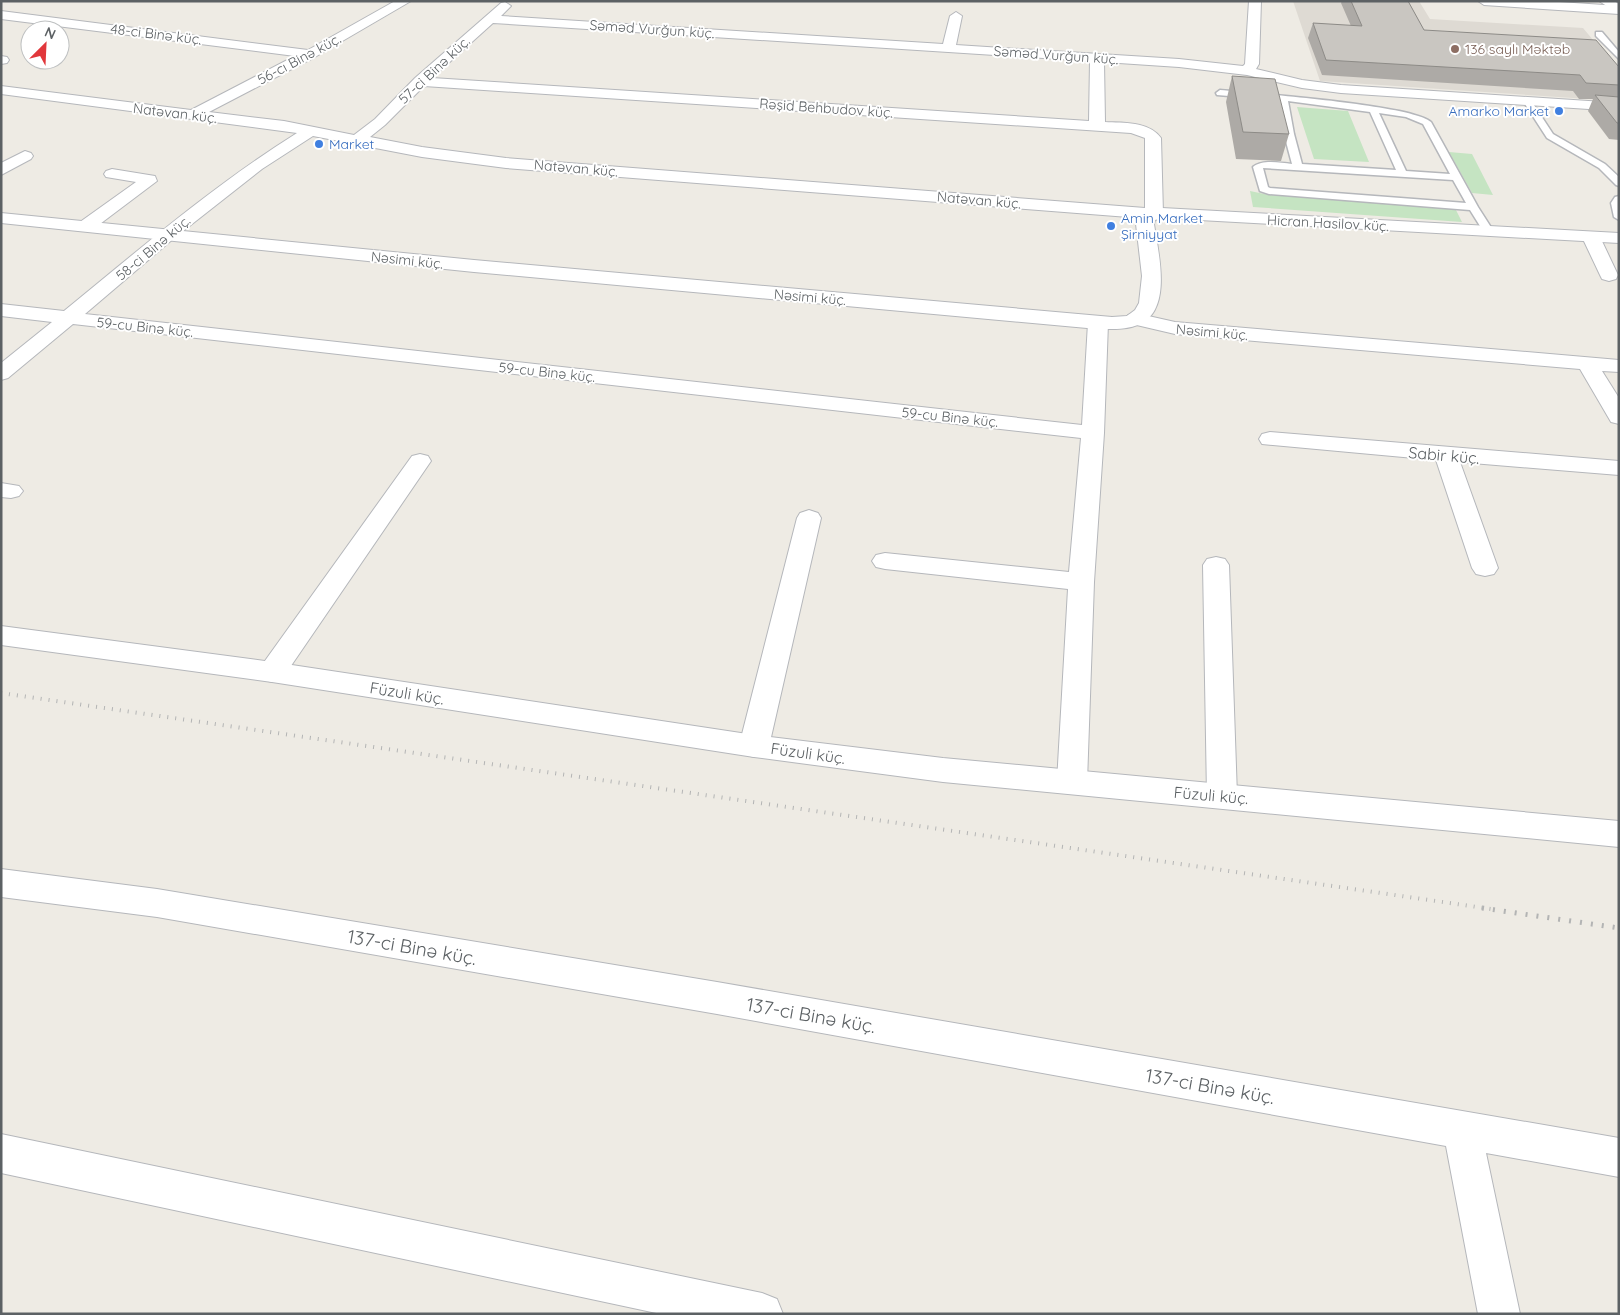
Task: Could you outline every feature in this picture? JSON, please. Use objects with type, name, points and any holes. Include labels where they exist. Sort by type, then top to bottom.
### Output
[{"type":"street","name":"56-cı Binə küç.","points":[[192,115],[310,54],[405,1]]},
{"type":"street","name":"57-ci Binə küç.","points":[[358,140],[380,122],[420,81],[511,1]]},
{"type":"street","points":[[1247,71],[1252,64],[1255,1]]},
{"type":"street","points":[[1484,1],[1619,10]]},
{"type":"street","points":[[1605,1],[1619,10]]},
{"type":"street","points":[[3,16],[33,5]]},
{"type":"street","name":"48-ci Binə küç.","points":[[3,16],[310,54]]},
{"type":"street","points":[[949,48],[956,16]]},
{"type":"street","name":"Səməd Vurğun küç.","points":[[491,19],[1179,63],[1247,71],[1320,87],[1619,107]]},
{"type":"street","points":[[1097,58],[1098,125]]},
{"type":"street","name":"Rəşid Behbudov küç.","points":[[420,81],[1132,128],[1149,133],[1153,138],[1154,214]]},
{"type":"street","name":"Natəvan küç.","points":[[1,90],[311,131],[422,152],[517,164],[1154,214]]},
{"type":"street","name":"58-ci Binə küç.","points":[[1,374],[167,235],[256,166],[311,131]]},
{"type":"street","points":[[1,170],[25,156]]},
{"type":"street","points":[[506,178],[517,164]]},
{"type":"street","points":[[86,226],[149,181],[149,179],[112,174]]},
{"type":"street","name":"Hicran Hasilov küç.","points":[[1154,214],[1181,212],[1304,222],[1619,238]]},
{"type":"street","points":[[1135,319],[1143,313],[1151,296],[1152,283],[1145,224],[1148,217],[1154,214]]},
{"type":"street","name":"Nəsimi küç.","points":[[1,218],[474,266],[1098,323],[1114,323],[1135,319],[1175,328],[1619,366]]},
{"type":"street","points":[[1591,237],[1609,276]]},
{"type":"street","name":"59-cu Binə küç.","points":[[1,310],[1093,433]]},
{"type":"street","points":[[1072,782],[1081,582],[1093,433],[1098,323]]},
{"type":"street","points":[[1587,363],[1619,417]]},
{"type":"street","name":"Sabir küç.","points":[[1270,439],[1619,468]]},
{"type":"street","points":[[1446,455],[1485,568]]},
{"type":"street","points":[[272,672],[420,461]]},
{"type":"street","points":[[754,746],[808,518]]},
{"type":"street","points":[[885,561],[1081,582]]},
{"type":"street","points":[[1216,565],[1222,796]]},
{"type":"street","name":"Füzuli küç.","points":[[1,635],[272,672],[754,746],[943,770],[1619,834]]},
{"type":"street","name":"137-ci Binə küç.","points":[[1,884],[177,907],[727,1000],[1619,1158]]},
{"type":"street","points":[[1462,1130],[1499,1314]]},
{"type":"street","points":[[1,1153],[762,1314]]},
{"type":"lane","points":[[1599,34],[1619,57]]},
{"type":"lane","points":[[1220,93],[1283,98],[1418,117],[1427,122],[1456,177],[1489,232]]},
{"type":"lane","points":[[1283,98],[1298,167]]},
{"type":"lane","points":[[1527,101],[1550,136],[1602,166],[1619,183]]},
{"type":"lane","points":[[1373,110],[1403,174]]},
{"type":"lane","points":[[1456,177],[1264,165],[1258,167],[1264,189],[1269,191],[1473,207]]},
{"type":"lane","points":[[1619,199],[1616,203],[1619,217]]},
{"type":"shaded area","name":"136 saylı Məktəb","points":[[1293,1],[1419,1],[1430,19],[1583,28],[1619,71],[1619,101],[1320,81]]},
{"type":"green space","points":[[1297,107],[1348,111],[1369,162],[1314,159]]},
{"type":"green space","points":[[1449,152],[1472,154],[1493,195],[1472,193]]},
{"type":"green space","points":[[1250,191],[1269,195],[1455,208],[1462,222],[1253,207]]},
{"type":"building","points":[[1351,1],[1408,1],[1424,30],[1596,40],[1619,67],[1619,85],[1586,83],[1580,75],[1326,60],[1313,23],[1362,26]]},
{"type":"building","points":[[1232,76],[1275,79],[1289,134],[1243,132]]},
{"type":"building","points":[[1595,95],[1619,97],[1619,123],[1617,123]]},
{"type":"railway","points":[[1,693],[1491,909]]},
{"type":"railway","points":[[1482,908],[1619,928]]},
{"type":"place","name":"136 saylı Məktəb","points":[[1455,49]]},
{"type":"place","name":"Amarko Market","points":[[1559,111]]},
{"type":"place","name":"Market","points":[[319,144]]},
{"type":"place","name":"Amin Market Şirniyyat","points":[[1111,226]]}]
